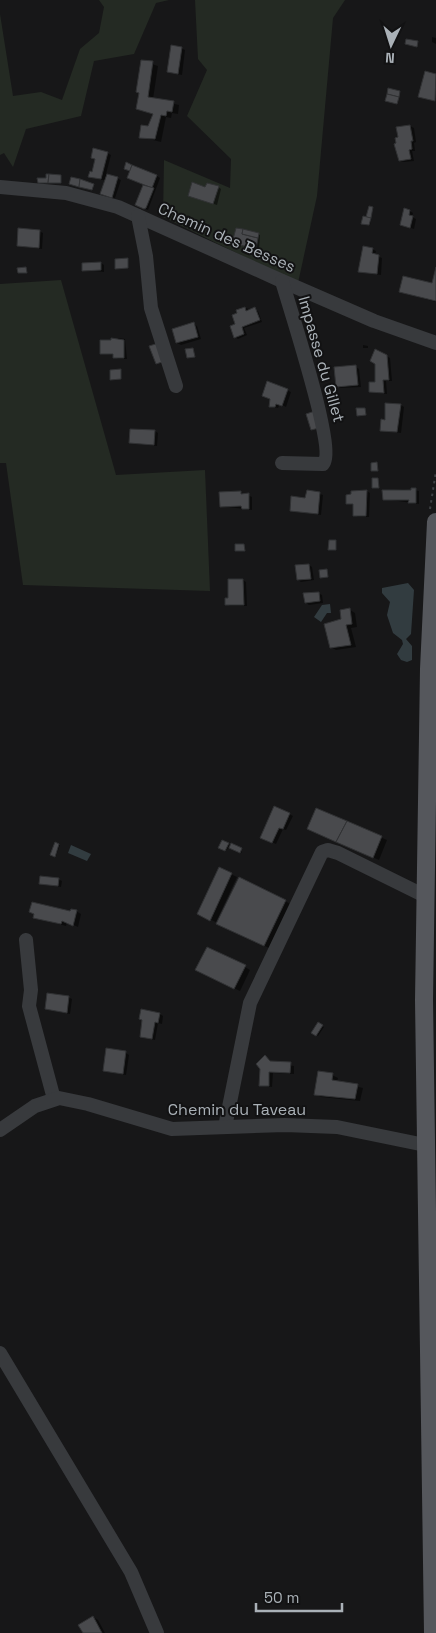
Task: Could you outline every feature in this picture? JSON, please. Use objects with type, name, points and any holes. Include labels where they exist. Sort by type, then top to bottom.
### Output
[{"type":"main road","points":[[433,1633],[426,1144],[425,896],[429,669],[436,522]]},
{"type":"street","name":"Chemin des Besses","points":[[0,187],[66,193],[118,207],[282,281],[435,344]]},
{"type":"street","points":[[138,216],[146,256],[151,308],[176,386]]},
{"type":"street","name":"Impasse du Gillet","points":[[282,281],[323,423],[326,457],[324,464],[282,462]]},
{"type":"street","points":[[224,1127],[250,1004],[322,852],[328,850],[338,853],[425,896]]},
{"type":"street","points":[[0,1130],[35,1106],[54,1099],[29,1006],[31,990],[26,940]]},
{"type":"street","name":"Chemin du Taveau","points":[[54,1099],[88,1104],[172,1130],[224,1127],[336,1127],[426,1144]]},
{"type":"street","points":[[0,1353],[131,1572],[157,1633]]},
{"type":"shaded area","points":[[99,0],[169,0],[156,3],[134,54],[94,61],[81,116],[26,129],[13,167],[4,153],[0,155],[0,14],[13,96],[41,92],[62,100],[80,49],[99,33],[104,7]]},
{"type":"shaded area","points":[[195,0],[345,0],[333,18],[317,196],[298,283],[163,217],[164,160],[230,188],[231,159],[187,116],[207,70],[198,59]]},
{"type":"shaded area","points":[[61,280],[116,475],[205,470],[210,591],[23,585],[6,463],[0,463],[0,284]]},
{"type":"shaded area","points":[[408,583],[414,590],[411,634],[406,639],[412,646],[412,660],[407,662],[401,660],[397,654],[403,644],[402,640],[393,633],[387,615],[390,602],[382,593],[382,588]]},
{"type":"shaded area","points":[[330,604],[331,613],[327,613],[321,622],[314,617],[322,605]]},
{"type":"shaded area","points":[[71,845],[91,854],[87,861],[68,853]]},
{"type":"building","points":[[406,39],[418,41],[417,47],[405,44]]},
{"type":"building","points":[[171,45],[182,47],[178,74],[167,72]]},
{"type":"building","points":[[141,60],[153,61],[148,97],[174,101],[172,112],[167,111],[166,116],[161,115],[155,139],[139,138],[141,125],[148,126],[153,114],[136,109],[139,93],[136,92]]},
{"type":"building","points":[[425,71],[436,74],[435,101],[418,97]]},
{"type":"building","points":[[388,88],[400,91],[399,97],[387,94]]},
{"type":"building","points":[[387,94],[399,97],[397,104],[385,101]]},
{"type":"building","points":[[410,125],[413,141],[411,141],[412,149],[409,150],[411,159],[399,161],[394,144],[396,143],[395,138],[398,137],[396,127]]},
{"type":"building","points":[[93,148],[108,152],[101,179],[88,177],[90,171],[92,172],[95,159],[91,158]]},
{"type":"building","points":[[126,162],[132,165],[130,171],[124,169]]},
{"type":"building","points":[[132,165],[157,175],[152,188],[127,178]]},
{"type":"building","points":[[46,174],[49,174],[48,183],[38,183],[37,178],[46,178]]},
{"type":"building","points":[[49,174],[61,175],[61,183],[48,183]]},
{"type":"building","points":[[107,174],[118,177],[112,198],[100,194]]},
{"type":"building","points":[[71,177],[80,179],[79,187],[69,184]]},
{"type":"building","points":[[80,179],[94,184],[92,190],[79,187]]},
{"type":"building","points":[[192,182],[205,187],[207,183],[219,186],[213,204],[188,196]]},
{"type":"building","points":[[143,185],[154,188],[144,209],[135,205]]},
{"type":"building","points":[[369,206],[373,207],[371,218],[366,217]]},
{"type":"building","points":[[404,208],[410,210],[409,215],[413,216],[410,228],[400,225]]},
{"type":"building","points":[[363,216],[371,218],[369,225],[361,224]]},
{"type":"building","points":[[18,228],[40,230],[39,248],[17,246]]},
{"type":"building","points":[[236,228],[243,229],[242,234],[258,238],[256,249],[232,243]]},
{"type":"building","points":[[243,229],[259,233],[258,238],[242,234]]},
{"type":"building","points":[[363,246],[373,248],[372,253],[379,255],[377,274],[358,272]]},
{"type":"building","points":[[128,258],[128,268],[115,269],[115,259]]},
{"type":"building","points":[[101,262],[101,270],[82,271],[82,263]]},
{"type":"building","points":[[26,267],[27,273],[18,273],[17,268]]},
{"type":"building","points":[[436,267],[436,301],[399,292],[403,276],[432,283]]},
{"type":"building","points":[[245,307],[246,311],[255,307],[260,320],[242,327],[244,334],[234,338],[230,326],[235,324],[232,315],[237,313],[236,310]]},
{"type":"building","points":[[194,322],[198,337],[176,343],[172,329]]},
{"type":"building","points":[[111,338],[124,340],[124,358],[113,358],[113,354],[100,354],[100,340],[111,340]]},
{"type":"building","points":[[159,343],[165,361],[156,364],[149,346]]},
{"type":"building","points":[[193,348],[195,357],[187,358],[185,349]]},
{"type":"building","points":[[375,349],[387,355],[389,380],[383,380],[384,393],[369,392],[369,382],[375,382],[375,364],[370,361]]},
{"type":"building","points":[[356,365],[358,385],[336,387],[334,367]]},
{"type":"building","points":[[121,369],[121,379],[110,380],[110,370]]},
{"type":"building","points":[[267,381],[288,389],[282,406],[276,404],[275,407],[269,407],[270,399],[262,396]]},
{"type":"building","points":[[385,403],[401,404],[397,432],[380,431],[381,419],[385,420]]},
{"type":"building","points":[[356,408],[365,408],[366,415],[357,416]]},
{"type":"building","points":[[315,411],[319,428],[311,430],[306,414]]},
{"type":"building","points":[[130,429],[155,430],[154,445],[129,443]]},
{"type":"building","points":[[377,462],[378,471],[371,471],[371,463]]},
{"type":"building","points":[[372,478],[378,478],[379,488],[372,488]]},
{"type":"building","points":[[411,488],[416,488],[416,503],[408,503],[409,500],[383,500],[382,490],[411,490]]},
{"type":"building","points":[[307,490],[320,492],[318,514],[290,511],[291,496],[305,498]]},
{"type":"building","points":[[367,490],[366,516],[353,516],[353,504],[346,504],[346,495],[351,494],[351,491]]},
{"type":"building","points":[[241,491],[241,494],[249,493],[249,509],[242,509],[241,506],[220,507],[219,492]]},
{"type":"building","points":[[329,540],[336,540],[336,550],[328,550]]},
{"type":"building","points":[[235,544],[244,544],[245,551],[235,551]]},
{"type":"building","points":[[309,564],[311,579],[297,580],[295,565]]},
{"type":"building","points":[[327,569],[328,577],[320,578],[319,570]]},
{"type":"building","points":[[228,579],[243,579],[244,605],[225,605],[225,598],[228,598]]},
{"type":"building","points":[[319,592],[320,601],[305,603],[303,593]]},
{"type":"building","points":[[350,608],[352,624],[346,625],[351,645],[330,648],[324,624],[341,619],[340,610]]},
{"type":"building","points":[[274,806],[290,813],[283,829],[279,828],[272,843],[260,838]]},
{"type":"building","points":[[316,808],[347,821],[336,842],[307,829]]},
{"type":"building","points":[[347,821],[382,836],[373,858],[336,842]]},
{"type":"building","points":[[222,840],[229,843],[225,851],[218,848]]},
{"type":"building","points":[[55,842],[59,844],[55,857],[50,855]]},
{"type":"building","points":[[231,843],[242,848],[240,853],[229,848]]},
{"type":"building","points":[[219,867],[232,873],[210,921],[197,914]]},
{"type":"building","points":[[40,876],[59,878],[58,886],[39,884]]},
{"type":"building","points":[[239,877],[286,900],[264,946],[216,924]]},
{"type":"building","points":[[32,902],[70,911],[71,909],[77,910],[73,926],[62,921],[61,924],[33,918],[34,914],[29,912]]},
{"type":"building","points":[[207,947],[246,965],[234,989],[195,970]]},
{"type":"building","points":[[47,993],[69,996],[67,1013],[45,1009]]},
{"type":"building","points":[[141,1009],[160,1013],[158,1023],[155,1022],[152,1039],[140,1037],[142,1020],[139,1019]]},
{"type":"building","points":[[318,1022],[323,1025],[316,1036],[311,1033]]},
{"type":"building","points":[[106,1048],[126,1051],[123,1074],[103,1071]]},
{"type":"building","points":[[265,1055],[270,1061],[291,1062],[290,1073],[269,1072],[269,1086],[259,1086],[260,1069],[256,1064]]},
{"type":"building","points":[[318,1071],[333,1073],[332,1080],[358,1084],[355,1099],[314,1095]]},
{"type":"building","points":[[93,1616],[102,1633],[83,1633],[78,1625]]}]
